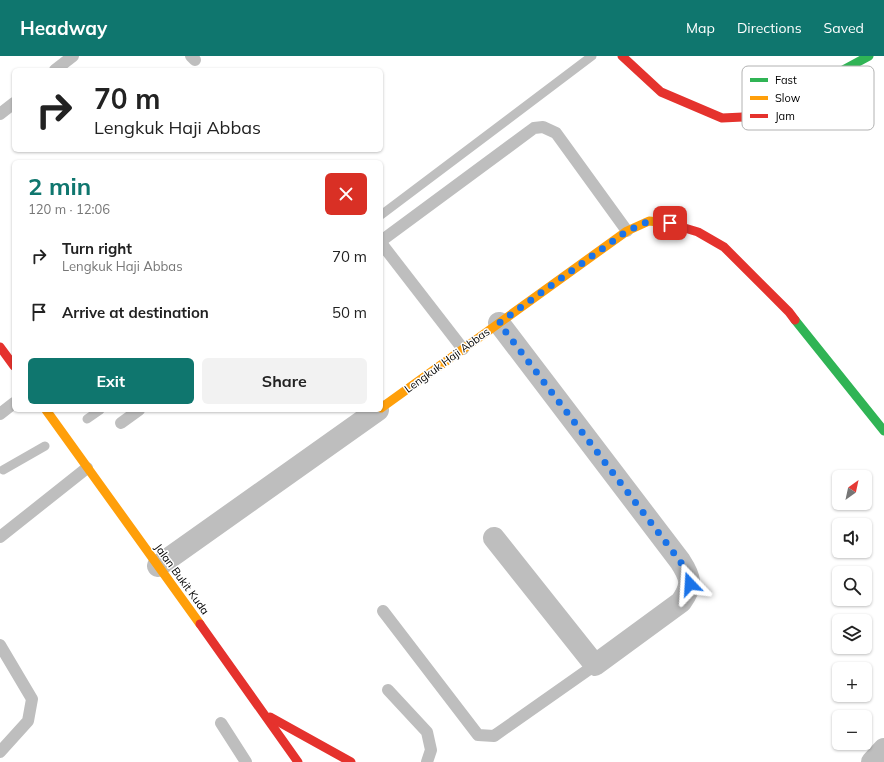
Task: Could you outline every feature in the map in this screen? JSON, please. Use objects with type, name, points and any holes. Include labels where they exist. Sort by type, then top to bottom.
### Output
[{"type":"main road","points":[[622,56],[661,92],[722,118],[742,117]]},
{"type":"main road","points":[[850,66],[869,56]]},
{"type":"main road","name":"Lengkuk Haji Abbas","points":[[383,407],[627,231],[649,221],[670,223],[698,232],[724,247],[789,312],[884,431]]},
{"type":"main road","points":[[0,347],[12,363]]},
{"type":"main road","name":"Jalan Bukit Kuda","points":[[47,412],[298,762]]},
{"type":"main road","points":[[265,714],[351,762]]},
{"type":"street","points":[[494,538],[595,665],[680,602],[686,595],[690,584],[688,575],[680,561],[499,323]]},
{"type":"street","points":[[158,566],[375,412]]},
{"type":"street","points":[[872,762],[884,749]]},
{"type":"lane","points":[[58,68],[73,56]]},
{"type":"lane","points":[[0,114],[12,105]]},
{"type":"lane","points":[[383,241],[534,128],[543,127],[556,133],[627,231]]},
{"type":"lane","points":[[383,245],[463,349]]},
{"type":"lane","points":[[0,414],[12,405]]},
{"type":"lane","points":[[121,422],[136,412]]},
{"type":"lane","points":[[0,537],[88,468]]},
{"type":"lane","points":[[383,611],[478,735],[494,736],[595,665]]},
{"type":"lane","points":[[0,645],[32,699],[28,721],[0,752]]},
{"type":"lane","points":[[388,690],[427,732],[431,750],[427,762]]},
{"type":"lane","points":[[221,723],[246,762]]},
{"type":"waterway","points":[[383,213],[592,56]]},
{"type":"waterway","points":[[87,419],[97,412]]},
{"type":"waterway","points":[[3,470],[45,446]]},
{"type":"traffic: fast","points":[[850,66],[869,56]]},
{"type":"traffic: fast","points":[[795,320],[884,431]]},
{"type":"traffic: slow","points":[[383,407],[627,231],[649,221],[668,223]]},
{"type":"traffic: slow","points":[[47,412],[200,624]]},
{"type":"traffic: jam","points":[[622,56],[661,92],[722,118],[742,117]]},
{"type":"traffic: jam","points":[[668,223],[698,232],[724,247],[789,312],[795,320]]},
{"type":"traffic: jam","points":[[0,347],[12,363]]},
{"type":"traffic: jam","points":[[200,624],[298,762]]},
{"type":"traffic: jam","points":[[270,717],[351,762]]},
{"type":"route","points":[[670,223],[649,221],[627,231],[499,323],[680,561],[688,575],[690,584]]}]
